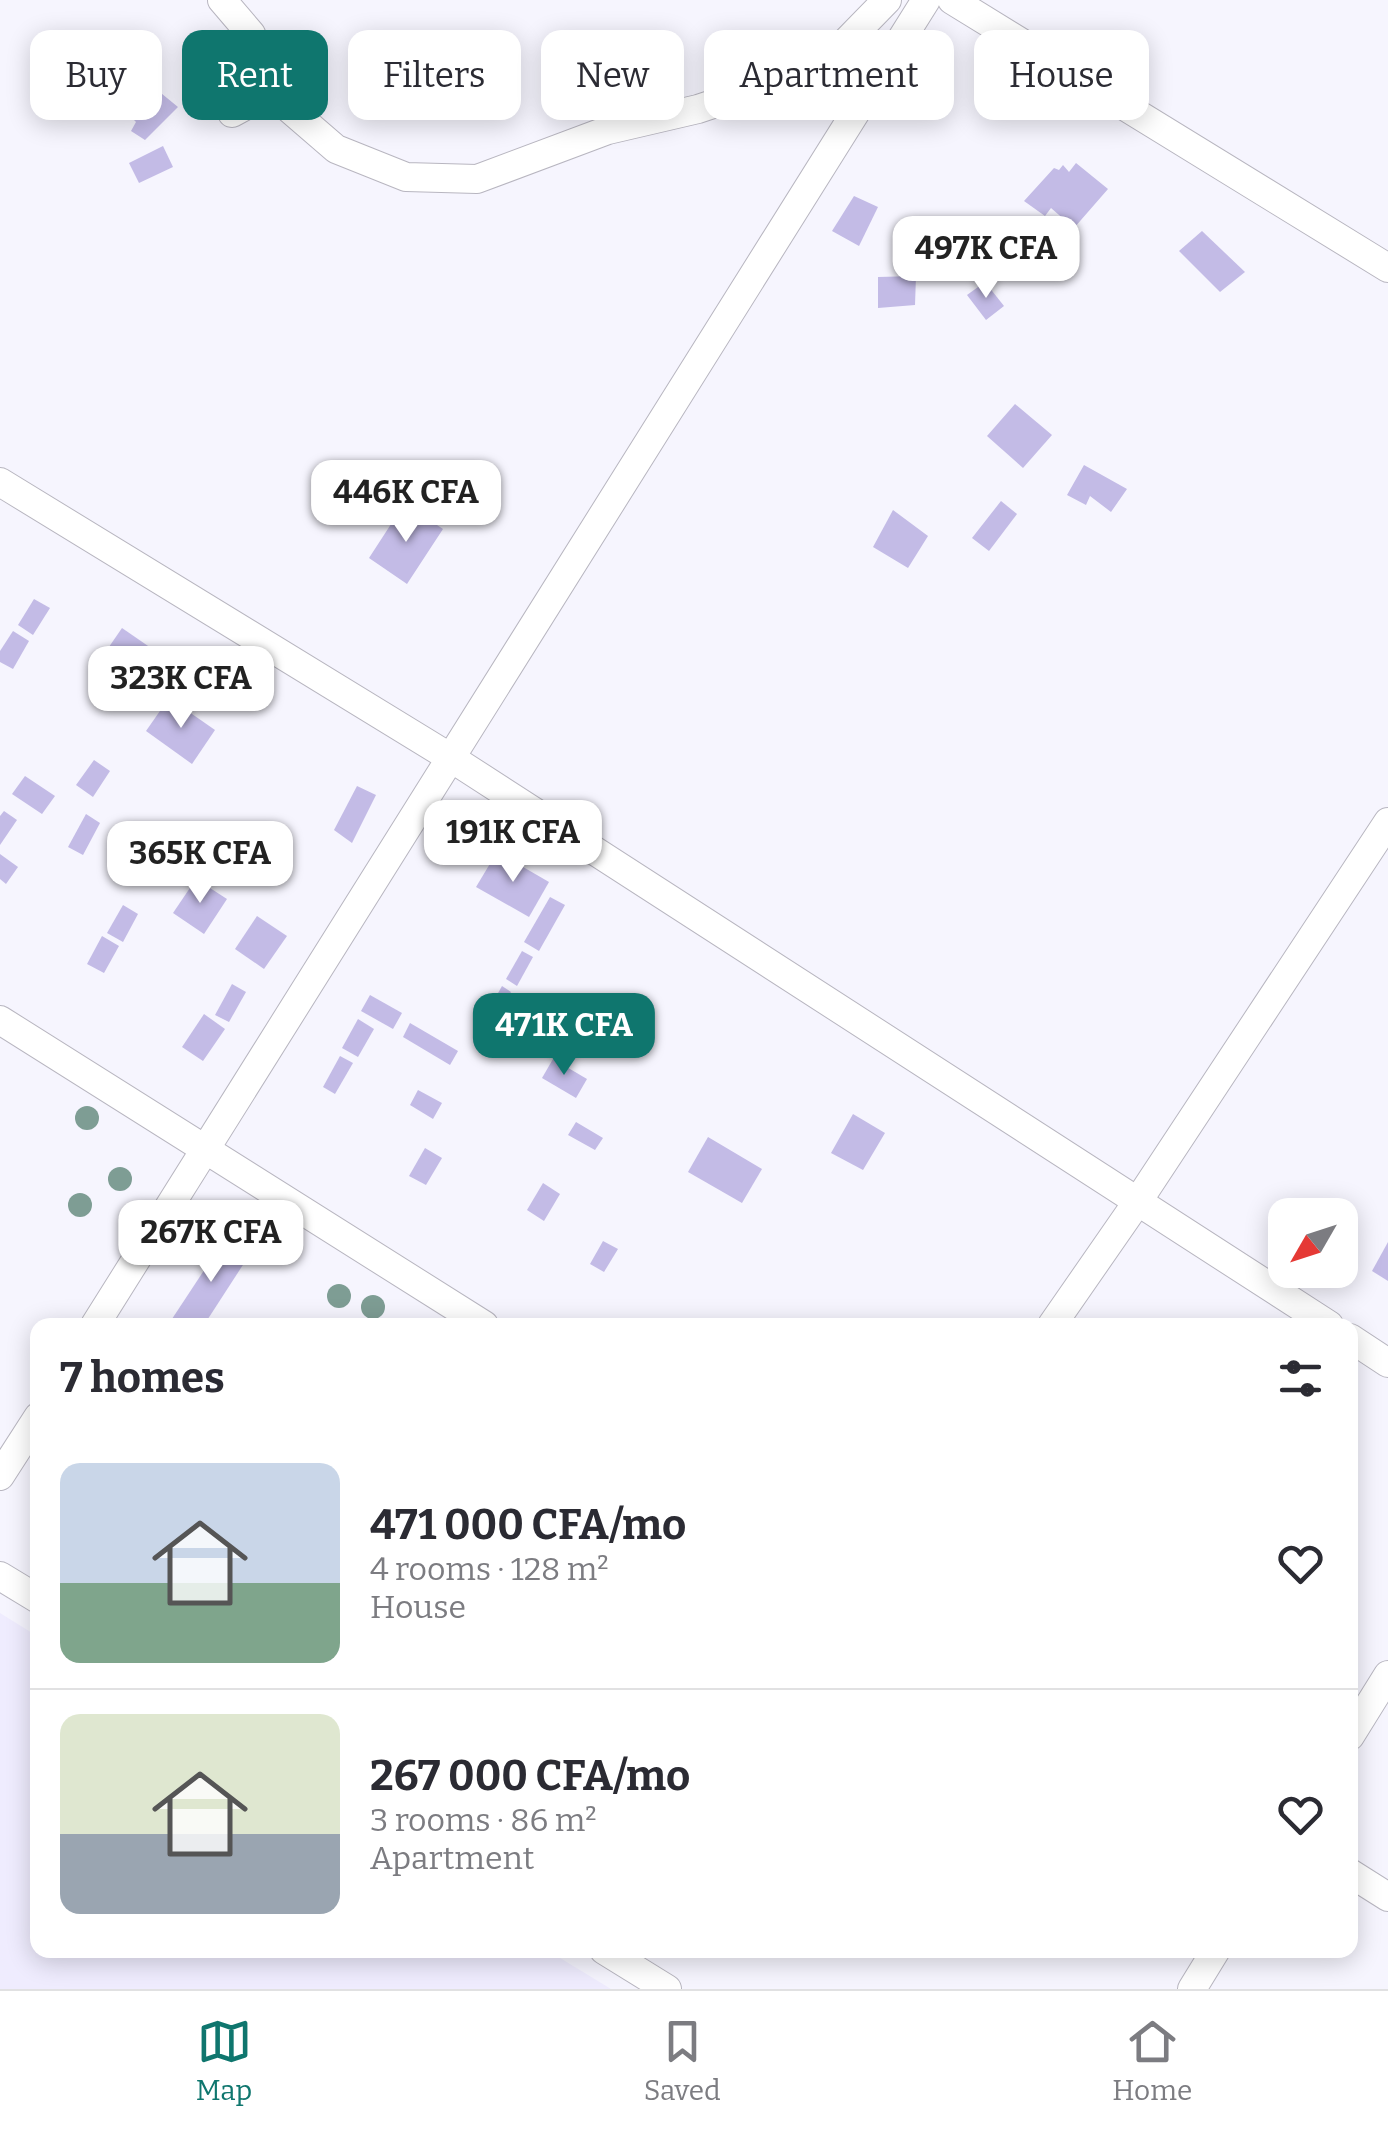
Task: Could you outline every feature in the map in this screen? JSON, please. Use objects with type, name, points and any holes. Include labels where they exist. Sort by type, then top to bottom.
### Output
[{"type":"street","points":[[222,0],[251,34],[232,112],[256,100],[284,106],[336,149],[406,178],[477,179],[608,130],[698,109],[772,84],[846,42],[887,0]]},
{"type":"street","points":[[99,1318],[926,0]]},
{"type":"street","points":[[952,0],[1388,268]]},
{"type":"street","points":[[0,482],[450,758],[1319,1318]]},
{"type":"street","points":[[1057,1318],[1388,822]]},
{"type":"street","points":[[0,1020],[473,1318]]},
{"type":"street","points":[[1358,1343],[1388,1363]]},
{"type":"street","points":[[0,1476],[30,1429]]},
{"type":"street","points":[[0,1576],[30,1594]]},
{"type":"street","points":[[1358,1723],[1388,1675]]},
{"type":"street","points":[[1358,1878],[1388,1897]]},
{"type":"street","points":[[617,1958],[667,1989]]},
{"type":"street","points":[[1192,1989],[1211,1958]]},
{"type":"shaded area","points":[[0,1613],[30,1632],[30,1958],[560,1958],[611,1989],[0,1989]]},
{"type":"building","points":[[162,94],[178,107],[145,140],[131,131],[136,122],[162,120]]},
{"type":"building","points":[[163,146],[173,167],[139,183],[129,163]]},
{"type":"building","points":[[1076,163],[1108,189],[1074,228],[1051,208],[1045,216],[1024,201],[1054,168],[1059,170],[1063,165],[1069,172]]},
{"type":"building","points":[[854,196],[878,207],[859,246],[832,231]]},
{"type":"building","points":[[1202,231],[1245,272],[1220,292],[1179,251]]},
{"type":"building","points":[[916,276],[915,305],[878,308],[878,277]]},
{"type":"building","points":[[985,282],[1004,306],[986,320],[967,295]]},
{"type":"building","points":[[1015,404],[1052,435],[1023,468],[987,436]]},
{"type":"building","points":[[1084,465],[1127,489],[1111,512],[1090,496],[1086,505],[1067,495]]},
{"type":"building","points":[[1001,501],[1017,514],[989,551],[972,538]]},
{"type":"building","points":[[413,509],[443,529],[407,584],[369,558],[395,518],[403,524]]},
{"type":"building","points":[[893,510],[928,536],[908,568],[873,547]]},
{"type":"building","points":[[34,599],[50,608],[33,635],[18,625]]},
{"type":"building","points":[[122,628],[151,648],[128,684],[98,663]]},
{"type":"building","points":[[13,631],[29,641],[13,669],[0,662],[0,651]]},
{"type":"building","points":[[169,698],[215,730],[192,764],[146,731]]},
{"type":"building","points":[[94,760],[110,771],[93,797],[76,785]]},
{"type":"building","points":[[25,776],[55,796],[42,814],[12,794]]},
{"type":"building","points":[[357,786],[376,795],[352,843],[334,830]]},
{"type":"building","points":[[4,811],[17,820],[0,845],[0,816]]},
{"type":"building","points":[[86,814],[100,823],[83,855],[68,847]]},
{"type":"building","points":[[497,852],[549,882],[529,917],[476,887]]},
{"type":"building","points":[[0,854],[18,867],[6,884],[0,879]]},
{"type":"building","points":[[196,879],[227,899],[204,934],[173,913]]},
{"type":"building","points":[[550,897],[565,905],[539,951],[524,942]]},
{"type":"building","points":[[123,905],[138,914],[123,942],[107,933]]},
{"type":"building","points":[[257,916],[287,936],[264,969],[235,949]]},
{"type":"building","points":[[102,936],[119,946],[104,973],[87,964]]},
{"type":"building","points":[[522,951],[533,957],[517,986],[506,979]]},
{"type":"building","points":[[232,984],[246,992],[229,1022],[215,1015]]},
{"type":"building","points":[[502,986],[511,992],[499,1014],[489,1009]]},
{"type":"building","points":[[370,995],[402,1013],[393,1029],[361,1011]]},
{"type":"building","points":[[204,1014],[225,1029],[203,1061],[182,1047]]},
{"type":"building","points":[[358,1019],[374,1029],[358,1057],[342,1048]]},
{"type":"building","points":[[410,1023],[458,1051],[450,1065],[403,1037]]},
{"type":"building","points":[[340,1056],[353,1063],[335,1094],[323,1087]]},
{"type":"building","points":[[553,1059],[587,1079],[576,1098],[542,1078]]},
{"type":"building","points":[[418,1090],[442,1103],[433,1119],[410,1105]]},
{"type":"building","points":[[853,1114],[885,1133],[863,1170],[831,1153]]},
{"type":"building","points":[[576,1122],[603,1138],[595,1150],[568,1135]]},
{"type":"building","points":[[708,1137],[762,1169],[742,1203],[688,1172]]},
{"type":"building","points":[[425,1148],[442,1158],[426,1185],[409,1176]]},
{"type":"building","points":[[543,1183],[560,1194],[544,1221],[527,1210]]},
{"type":"building","points":[[226,1237],[250,1254],[209,1318],[173,1318]]},
{"type":"building","points":[[603,1241],[618,1249],[604,1272],[590,1264]]},
{"type":"building","points":[[1388,1242],[1388,1281],[1372,1271]]}]
